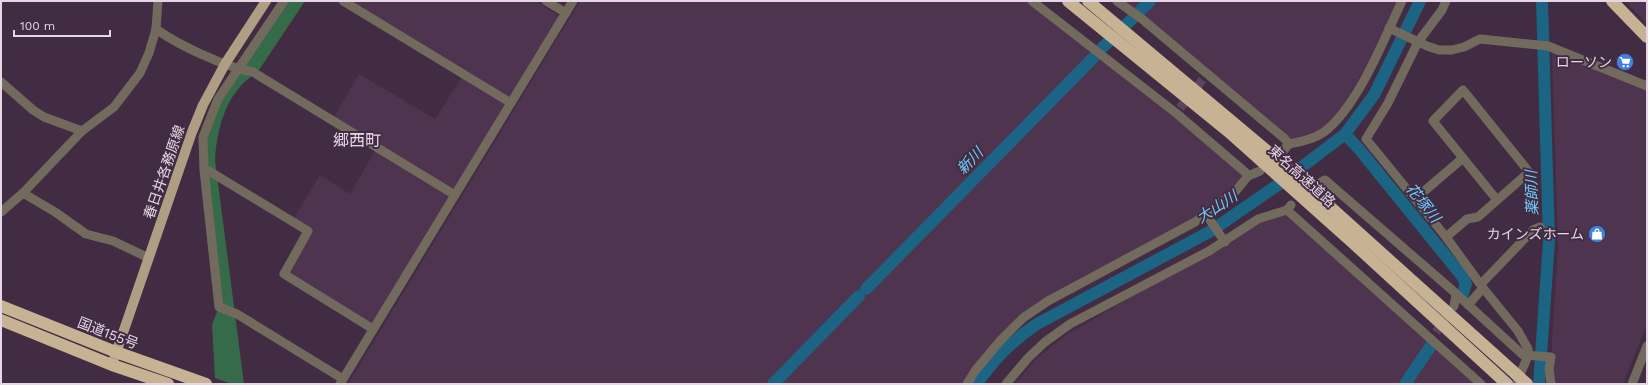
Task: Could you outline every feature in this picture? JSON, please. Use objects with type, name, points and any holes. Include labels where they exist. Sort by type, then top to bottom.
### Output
[{"type":"highway","name":"東名高速道路","points":[[1068,1],[1111,27]]},
{"type":"highway","name":"東名高速道路","points":[[1088,1],[1111,27],[1229,132],[1265,170],[1305,187],[1516,379],[1527,384]]},
{"type":"highway","points":[[1612,1],[1647,37]]},
{"type":"highway","name":"東名高速道路","points":[[1125,39],[1284,152],[1305,187],[1507,384]]},
{"type":"highway","name":"国道155号","points":[[1,306],[116,352],[206,384]]},
{"type":"highway","name":"国道155号","points":[[1,320],[112,365],[168,384]]},
{"type":"main road","name":"春日井各務原線","points":[[112,365],[192,132],[213,84],[266,1]]},
{"type":"street","points":[[1,212],[23,194],[82,131],[114,107],[140,73],[150,53],[156,29],[158,1]]},
{"type":"street","points":[[284,1],[218,99],[203,137],[204,170],[219,307],[237,314],[342,382],[573,1]]},
{"type":"street","points":[[343,1],[511,103]]},
{"type":"street","points":[[546,1],[566,13]]},
{"type":"street","points":[[1032,1],[1178,111],[1248,176]]},
{"type":"street","points":[[1117,1],[1205,76],[1286,139],[1284,152]]},
{"type":"street","points":[[1284,152],[1324,132],[1344,112],[1393,29],[1402,1]]},
{"type":"street","points":[[1446,1],[1442,10],[1417,41],[1388,103],[1366,139],[1446,238],[1518,331],[1531,356]]},
{"type":"street","points":[[156,29],[167,37],[225,64],[252,72],[455,195]]},
{"type":"street","points":[[1393,29],[1439,50],[1464,47],[1480,39],[1548,46],[1647,86]]},
{"type":"street","points":[[1,82],[33,110],[44,117],[82,131]]},
{"type":"street","points":[[1446,238],[1467,219],[1478,217],[1529,172],[1463,90],[1433,122],[1497,200]]},
{"type":"street","points":[[1415,199],[1463,158]]},
{"type":"street","points":[[967,384],[975,371],[1000,341],[1023,318],[1048,300],[1194,222],[1235,192],[1248,176],[1265,170]]},
{"type":"street","points":[[209,171],[308,231],[284,274],[373,329]]},
{"type":"street","points":[[1305,187],[1325,180],[1468,305],[1523,356],[1551,357],[1549,369],[1551,384]]},
{"type":"street","points":[[23,194],[55,212],[86,234],[113,241],[149,258]]},
{"type":"street","points":[[1006,384],[1028,358],[1045,342],[1070,324],[1224,241],[1258,219],[1289,208],[1433,335],[1481,384]]},
{"type":"street","points":[[1206,214],[1224,241]]},
{"type":"street","points":[[1468,305],[1482,286],[1534,230],[1540,227]]},
{"type":"street","points":[[1454,306],[1456,295]]},
{"type":"street","points":[[1632,384],[1647,346]]},
{"type":"street","points":[[1516,379],[1531,356]]},
{"type":"shaded area","points":[[348,1],[536,1],[560,17],[510,100]]},
{"type":"shaded area","points":[[580,1],[1026,1],[1091,49],[1238,170],[1242,174],[1242,178],[1239,184],[1193,221],[1032,308],[964,384],[348,384]]},
{"type":"shaded area","points":[[1122,1],[1399,1],[1375,51],[1340,111],[1322,130],[1293,141],[1209,70]]},
{"type":"shaded area","points":[[1625,1],[1647,1],[1647,24]]},
{"type":"shaded area","points":[[1552,49],[1647,88],[1647,324],[1623,384],[1552,384],[1552,343],[1558,246]]},
{"type":"shaded area","points":[[359,74],[435,119],[462,77],[507,104],[453,192],[333,119]]},
{"type":"shaded area","points":[[376,149],[451,195],[372,326],[288,273],[313,232],[293,220],[320,175],[350,194]]},
{"type":"shaded area","points":[[1286,215],[1291,216],[1475,384],[1015,384],[1035,360],[1066,335],[1206,254],[1216,252],[1260,222]]},
{"type":"green space","points":[[286,1],[305,1],[257,73],[238,89],[231,99],[221,122],[216,147],[215,160],[244,384],[232,384],[215,378],[212,325],[220,304],[205,143],[212,116]]},
{"type":"waterway","name":"新川","points":[[1138,13],[1150,1]]},
{"type":"waterway","name":"大山川","points":[[977,384],[1004,351],[1037,324],[1211,231],[1282,182],[1345,134],[1374,95],[1420,1]]},
{"type":"waterway","name":"薬師川","points":[[1539,384],[1549,241],[1542,1]]},
{"type":"waterway","name":"新川","points":[[1101,49],[1134,17]]},
{"type":"waterway","name":"新川","points":[[866,289],[1096,55]]},
{"type":"waterway","name":"花塚川","points":[[1345,134],[1359,149],[1462,276],[1466,284],[1462,296]]},
{"type":"waterway","name":"新川","points":[[773,384],[859,296]]},
{"type":"waterway","name":"花塚川","points":[[1405,384],[1432,344]]},
{"type":"tunnel","points":[[1180,108],[1203,79]]},
{"type":"tunnel","points":[[1436,332],[1452,308]]},
{"type":"place","name":"ローソン","points":[[1625,62]]},
{"type":"place","name":"カインズホーム","points":[[1597,234]]},
{"type":"district","name":"郷西町","points":[[357,140]]}]
